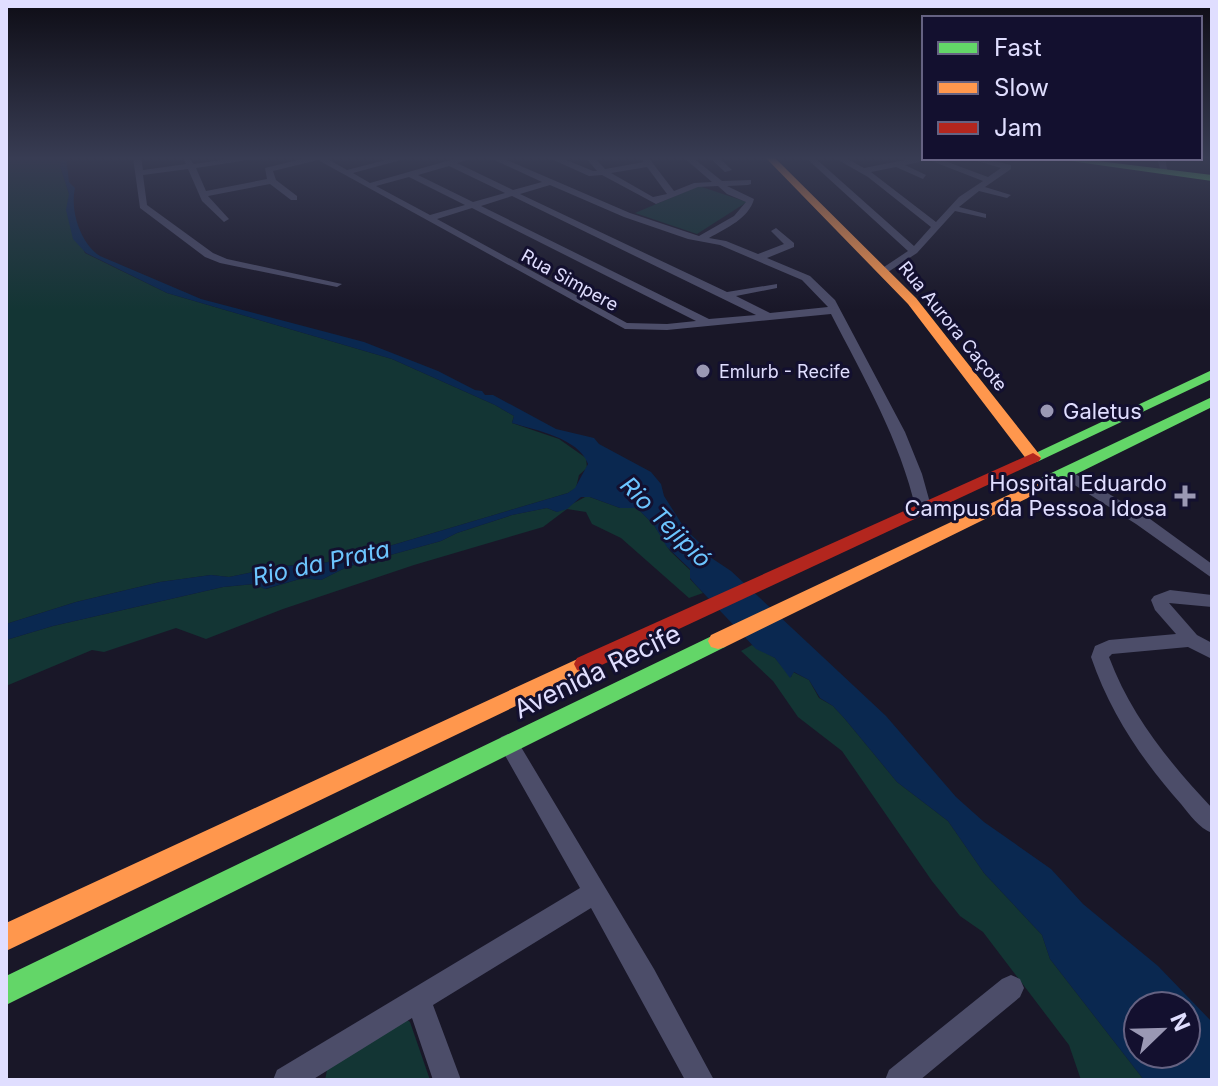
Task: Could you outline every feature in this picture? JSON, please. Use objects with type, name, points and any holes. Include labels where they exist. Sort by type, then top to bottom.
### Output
[{"type":"main road","name":"Rua Aurora Caçote","points":[[821,208],[912,301],[1033,457]]},
{"type":"main road","name":"Avenida Recife","points":[[6,937],[1212,374]]},
{"type":"main road","name":"Avenida Recife","points":[[6,991],[722,638],[1067,474],[1212,401]]},
{"type":"street","points":[[146,208],[209,255],[224,261],[337,284]]},
{"type":"street","points":[[214,208],[224,219]]},
{"type":"street","name":"Rua Simpere","points":[[406,208],[612,322],[639,328],[834,310]]},
{"type":"street","points":[[427,219],[463,208]]},
{"type":"street","points":[[477,208],[706,322]]},
{"type":"street","points":[[544,208],[767,316]]},
{"type":"street","points":[[610,208],[785,266],[806,278],[830,300],[898,432],[915,474],[924,510]]},
{"type":"street","points":[[627,215],[640,208]]},
{"type":"street","points":[[700,239],[737,218],[745,208]]},
{"type":"street","points":[[866,208],[914,251]]},
{"type":"street","points":[[911,208],[935,226]]},
{"type":"street","points":[[885,271],[914,251],[953,208],[983,216]]},
{"type":"street","points":[[757,258],[791,245],[776,231]]},
{"type":"street","points":[[727,295],[773,286]]},
{"type":"street","points":[[1067,474],[1160,532],[1212,572]]},
{"type":"street","points":[[1212,601],[1170,596],[1160,600],[1191,640],[1212,652]]},
{"type":"street","points":[[1191,640],[1109,647],[1101,651],[1100,657],[1131,722],[1164,768],[1212,823]]},
{"type":"street","points":[[508,743],[700,1080]]},
{"type":"street","points":[[296,1078],[418,999],[595,892]]},
{"type":"street","points":[[899,1080],[1011,988]]},
{"type":"street","points":[[418,999],[447,1080]]},
{"type":"green space","points":[[6,208],[69,208],[69,220],[85,253],[167,293],[392,359],[495,405],[514,416],[512,423],[559,439],[586,458],[587,468],[579,475],[576,488],[568,493],[359,555],[229,577],[211,575],[160,582],[76,602],[6,624]]},
{"type":"green space","points":[[648,208],[738,208],[697,234],[635,213]]},
{"type":"green space","points":[[587,496],[620,508],[637,508],[654,525],[670,551],[690,570],[690,579],[703,593],[689,598],[621,538],[592,524],[586,512],[567,509],[543,527],[414,565],[283,609],[206,639],[176,628],[104,652],[92,650],[6,686],[6,640],[53,626],[223,587],[254,584],[266,589],[303,578],[321,580],[347,567],[441,541],[512,515],[547,508],[557,512]]},
{"type":"green space","points":[[752,645],[775,658],[791,677],[793,672],[809,680],[819,698],[833,706],[897,782],[948,821],[984,873],[1042,935],[1050,959],[1122,1052],[1122,1070],[1136,1070],[1144,1080],[1081,1080],[1069,1045],[983,932],[960,916],[932,881],[842,751],[798,717],[773,681],[741,651]]},
{"type":"green space","points":[[403,1017],[410,1022],[430,1080],[325,1080],[329,1060]]},
{"type":"water","name":"Rio Tejipió","points":[[66,208],[74,208],[82,235],[100,256],[201,299],[364,342],[438,371],[485,395],[493,395],[556,429],[594,438],[599,444],[651,472],[661,484],[664,496],[685,529],[701,544],[704,553],[731,571],[886,716],[956,797],[984,822],[1051,869],[1083,904],[1158,966],[1181,990],[1122,990],[1122,1052],[1050,959],[1042,935],[984,873],[948,821],[897,782],[845,719],[820,698],[809,680],[794,672],[790,678],[775,658],[756,649],[694,583],[690,578],[690,569],[667,547],[654,525],[637,508],[620,508],[590,497],[581,497],[567,509],[557,512],[547,508],[512,515],[441,541],[347,567],[321,580],[303,578],[265,589],[254,584],[223,587],[53,626],[6,640],[6,624],[76,602],[160,582],[211,575],[229,577],[284,566],[319,564],[568,493],[575,488],[588,464],[583,455],[566,441],[512,423],[514,416],[495,405],[392,359],[167,293],[86,253],[73,239]]},
{"type":"water","name":"Rio Tejipió","points":[[1202,1012],[1212,1022],[1212,1080],[1144,1080],[1136,1070],[1202,1070]]},
{"type":"traffic: fast","points":[[1033,458],[1212,374]]},
{"type":"traffic: fast","points":[[1034,488],[1212,401]]},
{"type":"traffic: fast","points":[[6,991],[718,641]]},
{"type":"traffic: slow","points":[[819,208],[912,301],[1033,457]]},
{"type":"traffic: slow","points":[[718,641],[1034,488]]},
{"type":"traffic: slow","points":[[6,937],[584,664]]},
{"type":"traffic: jam","points":[[584,664],[1033,458]]},
{"type":"place","name":"Emlurb - Recife","points":[[703,371]]},
{"type":"place","name":"Galetus","points":[[1047,411]]},
{"type":"place","name":"Hospital Eduardo Campus da Pessoa Idosa","points":[[1185,496]]},
{"type":"water label","name":"Rio da Prata","points":[[321,563]]}]
